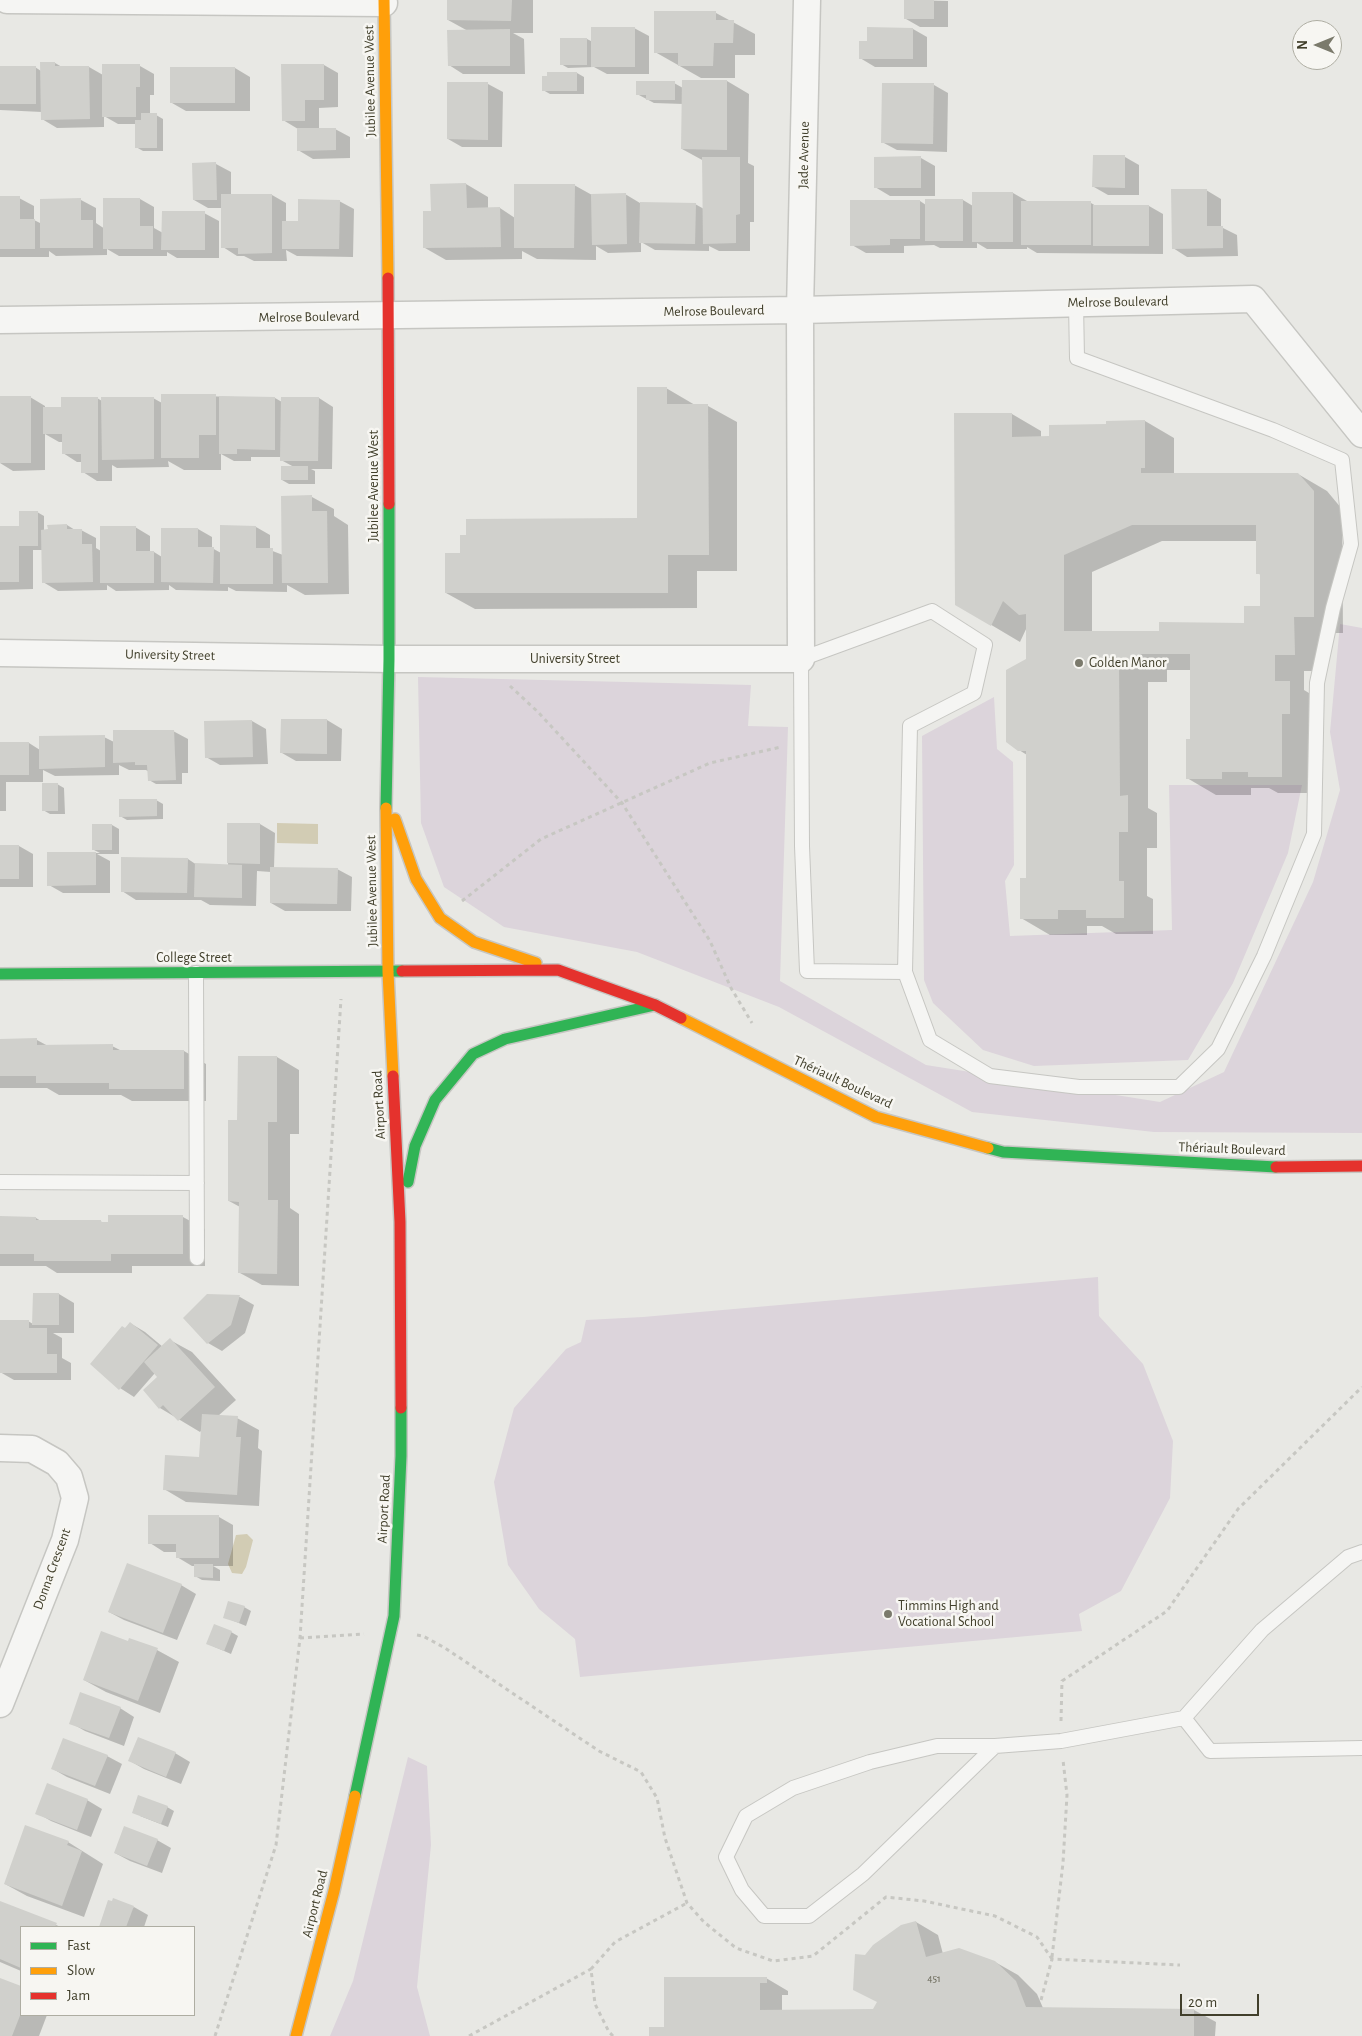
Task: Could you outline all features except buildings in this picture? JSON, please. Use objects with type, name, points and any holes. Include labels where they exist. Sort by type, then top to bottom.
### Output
[{"type":"main road","name":"Jubilee Avenue West","points":[[384,2],[389,316],[390,659],[386,791],[388,972]]},
{"type":"main road","points":[[386,791],[416,879],[440,918],[474,942],[558,970]]},
{"type":"main road","name":"Thériault Boulevard","points":[[388,972],[558,970],[655,1005],[876,1117],[1003,1152],[1268,1168],[1362,1166]]},
{"type":"main road","name":"College Street","points":[[0,974],[388,972]]},
{"type":"main road","name":"Airport Road","points":[[296,2036],[334,1891],[394,1616],[401,1456],[400,1222],[388,972]]},
{"type":"main road","points":[[400,1222],[415,1146],[435,1100],[473,1054],[505,1039],[655,1005]]},
{"type":"street","points":[[8,0],[384,2]]},
{"type":"street","name":"Jade Avenue","points":[[800,310],[807,0]]},
{"type":"street","name":"Melrose Boulevard","points":[[0,320],[800,310],[1253,299],[1362,434]]},
{"type":"street","points":[[800,310],[801,659]]},
{"type":"street","name":"University Street","points":[[0,653],[390,659],[801,659]]},
{"type":"street","name":"Donna Crescent","points":[[0,1448],[32,1449],[57,1463],[69,1477],[75,1498],[65,1540],[0,1704]]},
{"type":"lane","points":[[905,972],[807,970],[802,846],[801,659],[932,611],[985,646],[974,693],[910,726],[905,972],[930,1040],[990,1076],[1079,1087],[1179,1087],[1218,1049],[1264,956],[1314,834],[1317,683],[1333,608],[1351,544],[1342,460],[1273,430],[1077,358],[1076,304]]},
{"type":"lane","points":[[196,973],[197,1258]]},
{"type":"lane","points":[[0,1182],[197,1183]]},
{"type":"lane","points":[[996,1746],[863,1874],[809,1916],[764,1916],[742,1890],[726,1857],[746,1816],[794,1788],[870,1762],[937,1746],[996,1746],[1061,1741],[1184,1718],[1262,1630],[1348,1558],[1362,1552]]},
{"type":"lane","points":[[1184,1718],[1210,1750],[1362,1748]]},
{"type":"path","points":[[509,685],[538,712],[622,803],[710,941],[731,988],[754,1027]]},
{"type":"path","points":[[440,918],[541,839],[710,763],[801,743]]},
{"type":"path","points":[[216,2036],[276,1845],[300,1638],[342,972]]},
{"type":"path","points":[[1041,2000],[1052,1959],[1063,1863],[1067,1795],[1061,1741],[1062,1682],[1167,1611],[1238,1509],[1362,1386]]},
{"type":"path","points":[[300,1638],[391,1633],[423,1636],[445,1648],[598,1750],[641,1772],[657,1798],[664,1838],[687,1903],[615,1942],[592,1969],[469,2036]]},
{"type":"path","points":[[886,1896],[924,1901],[995,1916],[1037,1938],[1052,1959]]},
{"type":"path","points":[[1052,1959],[1180,1965]]},
{"type":"path","points":[[592,1969],[595,2004],[609,2032],[613,2036]]},
{"type":"shaded area","points":[[1340,624],[1362,628],[1362,1133],[1154,1132],[972,1112],[779,1007],[637,952],[504,927],[444,887],[421,823],[418,677],[751,685],[748,726],[788,727],[780,981],[926,1065],[1160,1102],[1224,1072],[1313,882],[1340,790],[1330,732]]},
{"type":"shaded area","points":[[994,697],[997,749],[1013,762],[1014,865],[1005,881],[1010,936],[1172,930],[1169,785],[1302,785],[1288,853],[1233,983],[1188,1060],[1034,1066],[983,1050],[933,1003],[924,980],[922,736]]},
{"type":"shaded area","points":[[277,823],[318,824],[318,844],[277,843]]},
{"type":"shaded area","points":[[1098,1277],[1099,1316],[1143,1364],[1173,1441],[1170,1498],[1121,1591],[1079,1614],[1082,1631],[580,1677],[575,1639],[539,1609],[508,1565],[494,1482],[514,1408],[566,1349],[581,1342],[586,1320],[643,1317]]},
{"type":"shaded area","points":[[247,1534],[253,1540],[246,1567],[242,1574],[232,1573],[228,1564],[236,1535]]},
{"type":"shaded area","points":[[408,1757],[427,1766],[431,1845],[417,1987],[430,2036],[330,2036],[353,1981]]},
{"type":"traffic: fast","points":[[386,808],[389,659],[389,504]]},
{"type":"traffic: fast","points":[[0,974],[402,971]]},
{"type":"traffic: fast","points":[[408,1182],[415,1146],[435,1100],[473,1054],[505,1039],[655,1005]]},
{"type":"traffic: fast","points":[[988,1148],[1003,1152],[1276,1167]]},
{"type":"traffic: fast","points":[[355,1796],[394,1616],[401,1456],[401,1408]]},
{"type":"traffic: slow","points":[[384,0],[388,278]]},
{"type":"traffic: slow","points":[[386,808],[388,972],[393,1076]]},
{"type":"traffic: slow","points":[[395,819],[416,879],[440,918],[474,942],[536,963]]},
{"type":"traffic: slow","points":[[681,1018],[876,1117],[988,1148]]},
{"type":"traffic: slow","points":[[296,2036],[334,1891],[355,1796]]},
{"type":"traffic: jam","points":[[388,278],[389,504]]},
{"type":"traffic: jam","points":[[402,971],[558,970],[655,1005],[681,1018]]},
{"type":"traffic: jam","points":[[393,1076],[400,1222],[401,1408]]},
{"type":"traffic: jam","points":[[1276,1167],[1362,1166]]},
{"type":"place","name":"Golden Manor","points":[[1079,663]]},
{"type":"place","name":"Timmins High and Vocational School","points":[[888,1614]]}]
